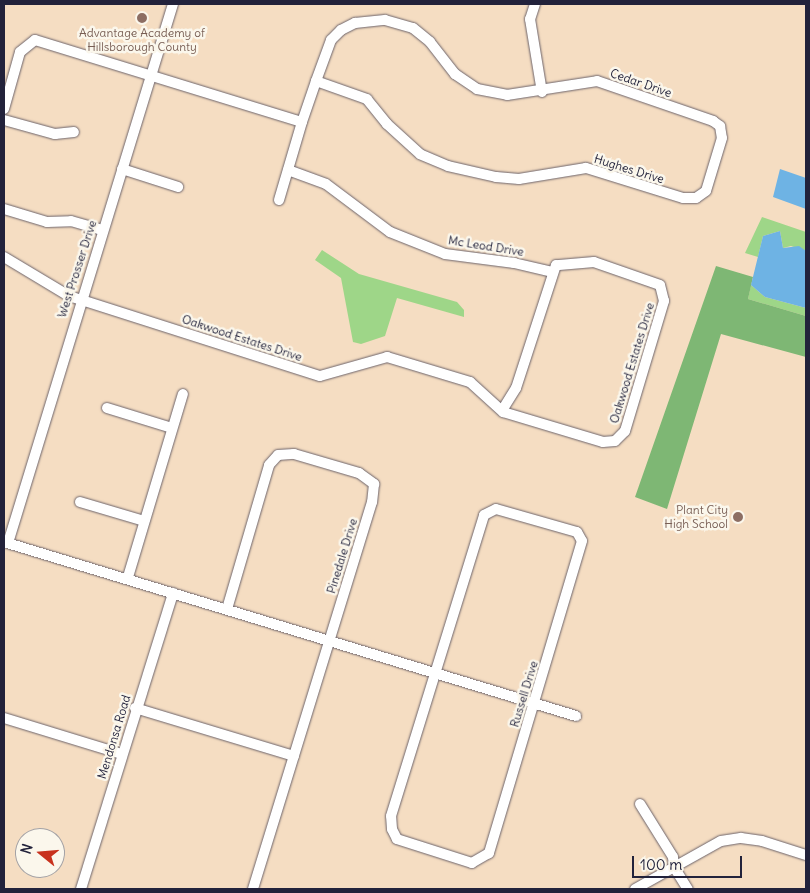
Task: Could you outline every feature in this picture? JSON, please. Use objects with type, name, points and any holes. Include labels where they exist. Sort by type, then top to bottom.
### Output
[{"type":"street","name":"West Prosser Drive","points":[[6,542],[173,4]]},
{"type":"street","points":[[535,4],[530,19],[542,92]]},
{"type":"street","name":"Cedar Drive","points":[[316,81],[331,40],[341,30],[355,23],[385,20],[413,28],[430,42],[455,74],[477,89],[507,95],[542,92],[582,81],[597,81],[713,121],[720,126]]},
{"type":"street","points":[[4,109],[20,52],[35,40],[302,122]]},
{"type":"street","points":[[279,200],[316,81]]},
{"type":"street","name":"Hughes Drive","points":[[316,81],[367,99],[387,124],[420,154],[448,166],[520,179],[586,168],[683,198],[696,198],[706,191],[722,138],[720,126]]},
{"type":"street","points":[[4,120],[55,134],[74,132]]},
{"type":"street","points":[[122,170],[178,187]]},
{"type":"street","name":"Mc Leod Drive","points":[[288,170],[326,184],[390,232],[445,254],[514,262],[552,272]]},
{"type":"street","points":[[4,209],[47,222],[71,221],[102,230]]},
{"type":"street","name":"Oakwood Estates Drive","points":[[4,258],[80,300],[320,376],[387,357],[470,382],[502,410],[603,442],[615,441],[625,431],[664,293],[653,280],[594,262],[563,262],[552,272]]},
{"type":"street","points":[[502,410],[516,388],[552,272]]},
{"type":"street","points":[[128,577],[183,394]]},
{"type":"street","points":[[107,408],[172,428]]},
{"type":"street","name":"Pinedale Drive","points":[[227,610],[269,464],[278,455],[294,454],[359,472],[374,484],[372,502],[253,889]]},
{"type":"street","points":[[80,502],[144,521]]},
{"type":"street","name":"Russell Drive","points":[[496,509],[577,532],[582,542],[581,553],[489,853],[472,863],[397,839],[392,830],[391,816],[434,672],[484,515],[496,509]]},
{"type":"street","points":[[6,542],[128,577],[227,610],[576,716]]},
{"type":"street","name":"Mendonsa Road","points":[[81,889],[135,708],[173,593]]},
{"type":"street","points":[[135,708],[294,756]]},
{"type":"street","points":[[4,718],[122,754]]},
{"type":"street","points":[[640,804],[674,857],[674,867],[688,889]]},
{"type":"street","points":[[635,889],[721,841],[741,838],[762,841],[806,855]]},
{"type":"green space","points":[[762,217],[806,232],[806,251],[791,246],[783,248],[780,231],[763,236],[758,257],[745,253]]},
{"type":"green space","points":[[322,250],[359,274],[457,302],[464,310],[464,317],[397,298],[385,336],[361,344],[353,342],[341,278],[315,260]]},
{"type":"green space","points":[[716,266],[753,277],[748,299],[806,316],[806,357],[721,334],[667,509],[635,497]]},
{"type":"green space","points":[[751,285],[765,297],[806,308],[806,316],[748,299]]},
{"type":"water","points":[[780,169],[806,178],[806,209],[773,197]]},
{"type":"water","points":[[780,231],[783,248],[799,246],[806,251],[806,308],[765,297],[751,285],[763,236]]},
{"type":"place","name":"Advantage Academy of Hillsborough County","points":[[142,18]]},
{"type":"place","name":"Plant City High School","points":[[738,517]]}]
